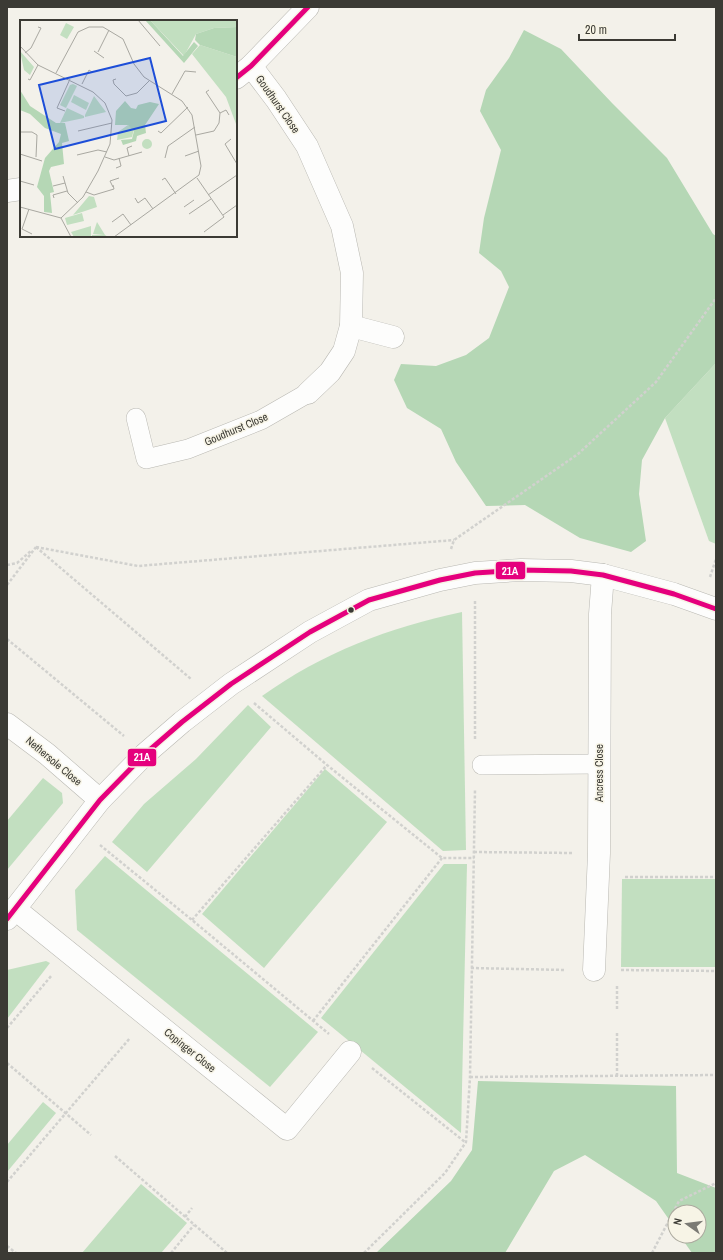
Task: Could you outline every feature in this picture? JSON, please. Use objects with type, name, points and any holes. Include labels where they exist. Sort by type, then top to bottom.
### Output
[{"type":"street","points":[[243,72],[308,7]]},
{"type":"street","name":"Goudhurst Close","points":[[243,72],[276,99],[307,146],[342,226],[352,273],[351,326],[344,351],[330,372],[308,393]]},
{"type":"street","points":[[7,191],[20,189]]},
{"type":"street","points":[[351,326],[393,336]]},
{"type":"street","points":[[11,914],[100,800],[145,754],[212,697],[310,632],[369,600],[440,580],[475,573],[522,570],[571,571],[603,575],[674,594],[716,609]]},
{"type":"street","name":"Ancress Close","points":[[594,970],[599,877],[600,614],[603,575]]},
{"type":"street","name":"Nethersole Close","points":[[7,724],[46,754],[100,800]]},
{"type":"street","name":"Copinger Close","points":[[11,914],[70,954],[287,1129],[358,1058]]},
{"type":"lane","name":"Goudhurst Close","points":[[136,418],[146,459],[188,449],[261,420],[308,393]]},
{"type":"lane","points":[[482,765],[599,764]]},
{"type":"path","points":[[36,547],[138,566],[454,540],[578,454],[656,382],[716,298]]},
{"type":"path","points":[[440,580],[454,540]]},
{"type":"path","points":[[7,565],[17,563],[36,547]]},
{"type":"path","points":[[7,585],[36,547]]},
{"type":"path","points":[[36,547],[212,697]]},
{"type":"path","points":[[475,573],[475,740]]},
{"type":"path","points":[[7,640],[145,754]]},
{"type":"path","points":[[231,684],[327,765],[442,858],[474,858]]},
{"type":"path","points":[[192,920],[327,765]]},
{"type":"path","points":[[364,1253],[445,1173],[466,1142],[470,1077],[475,788]]},
{"type":"path","points":[[78,828],[192,920],[330,1035]]},
{"type":"path","points":[[474,852],[599,853]]},
{"type":"path","points":[[313,1021],[442,858]]},
{"type":"path","points":[[599,877],[716,877]]},
{"type":"path","points":[[7,1028],[70,954]]},
{"type":"path","points":[[471,968],[716,970]]},
{"type":"path","points":[[617,970],[617,1010]]},
{"type":"path","points":[[7,1182],[148,1016]]},
{"type":"path","points":[[617,1033],[617,1076]]},
{"type":"path","points":[[358,1058],[466,1142]]},
{"type":"path","points":[[7,1063],[91,1135]]},
{"type":"path","points":[[470,1077],[716,1075]]},
{"type":"path","points":[[115,1156],[227,1253]]},
{"type":"path","points":[[652,1253],[679,1201],[716,1183]]},
{"type":"path","points":[[185,1217],[192,1208]]},
{"type":"path","points":[[171,1253],[194,1225]]},
{"type":"path","points":[[7,1246],[16,1253]]},
{"type":"green space","points":[[524,30],[561,49],[667,158],[713,234],[716,236],[716,363],[665,418],[642,460],[639,494],[646,541],[631,552],[580,538],[525,505],[486,506],[456,462],[441,429],[407,408],[394,380],[401,364],[436,366],[466,355],[489,338],[509,287],[501,271],[479,253],[484,218],[501,150],[480,111],[486,90],[509,58]]},
{"type":"green space","points":[[716,363],[716,544],[709,541],[665,418]]},
{"type":"green space","points":[[462,612],[466,850],[443,851],[262,696],[308,667],[333,654],[409,625]]},
{"type":"green space","points":[[248,705],[271,727],[147,872],[112,842],[144,804],[196,759]]},
{"type":"green space","points":[[325,769],[387,822],[264,968],[202,914]]},
{"type":"green space","points":[[43,778],[62,793],[63,803],[7,870],[7,821]]},
{"type":"green space","points":[[105,856],[318,1032],[270,1087],[77,930],[75,890]]},
{"type":"green space","points":[[444,864],[467,864],[461,1133],[321,1018]]},
{"type":"green space","points":[[622,879],[716,879],[716,967],[621,967]]},
{"type":"green space","points":[[46,961],[50,963],[7,1019],[7,970]]},
{"type":"green space","points":[[478,1081],[676,1086],[677,1173],[716,1188],[716,1253],[692,1253],[686,1244],[707,1244],[707,1204],[667,1204],[667,1217],[656,1201],[585,1155],[554,1171],[505,1253],[376,1253],[451,1181],[472,1150]]},
{"type":"green space","points":[[43,1102],[56,1113],[7,1172],[7,1145]]},
{"type":"green space","points":[[141,1184],[187,1223],[161,1253],[82,1253]]},
{"type":"transit line","name":"21A","points":[[237,77],[251,66],[308,7]]},
{"type":"transit line","name":"21A","points":[[7,919],[100,800],[145,754],[182,722],[231,684],[310,632],[369,600],[440,580],[475,573],[521,570],[571,571],[603,575],[674,594],[716,609]]}]
